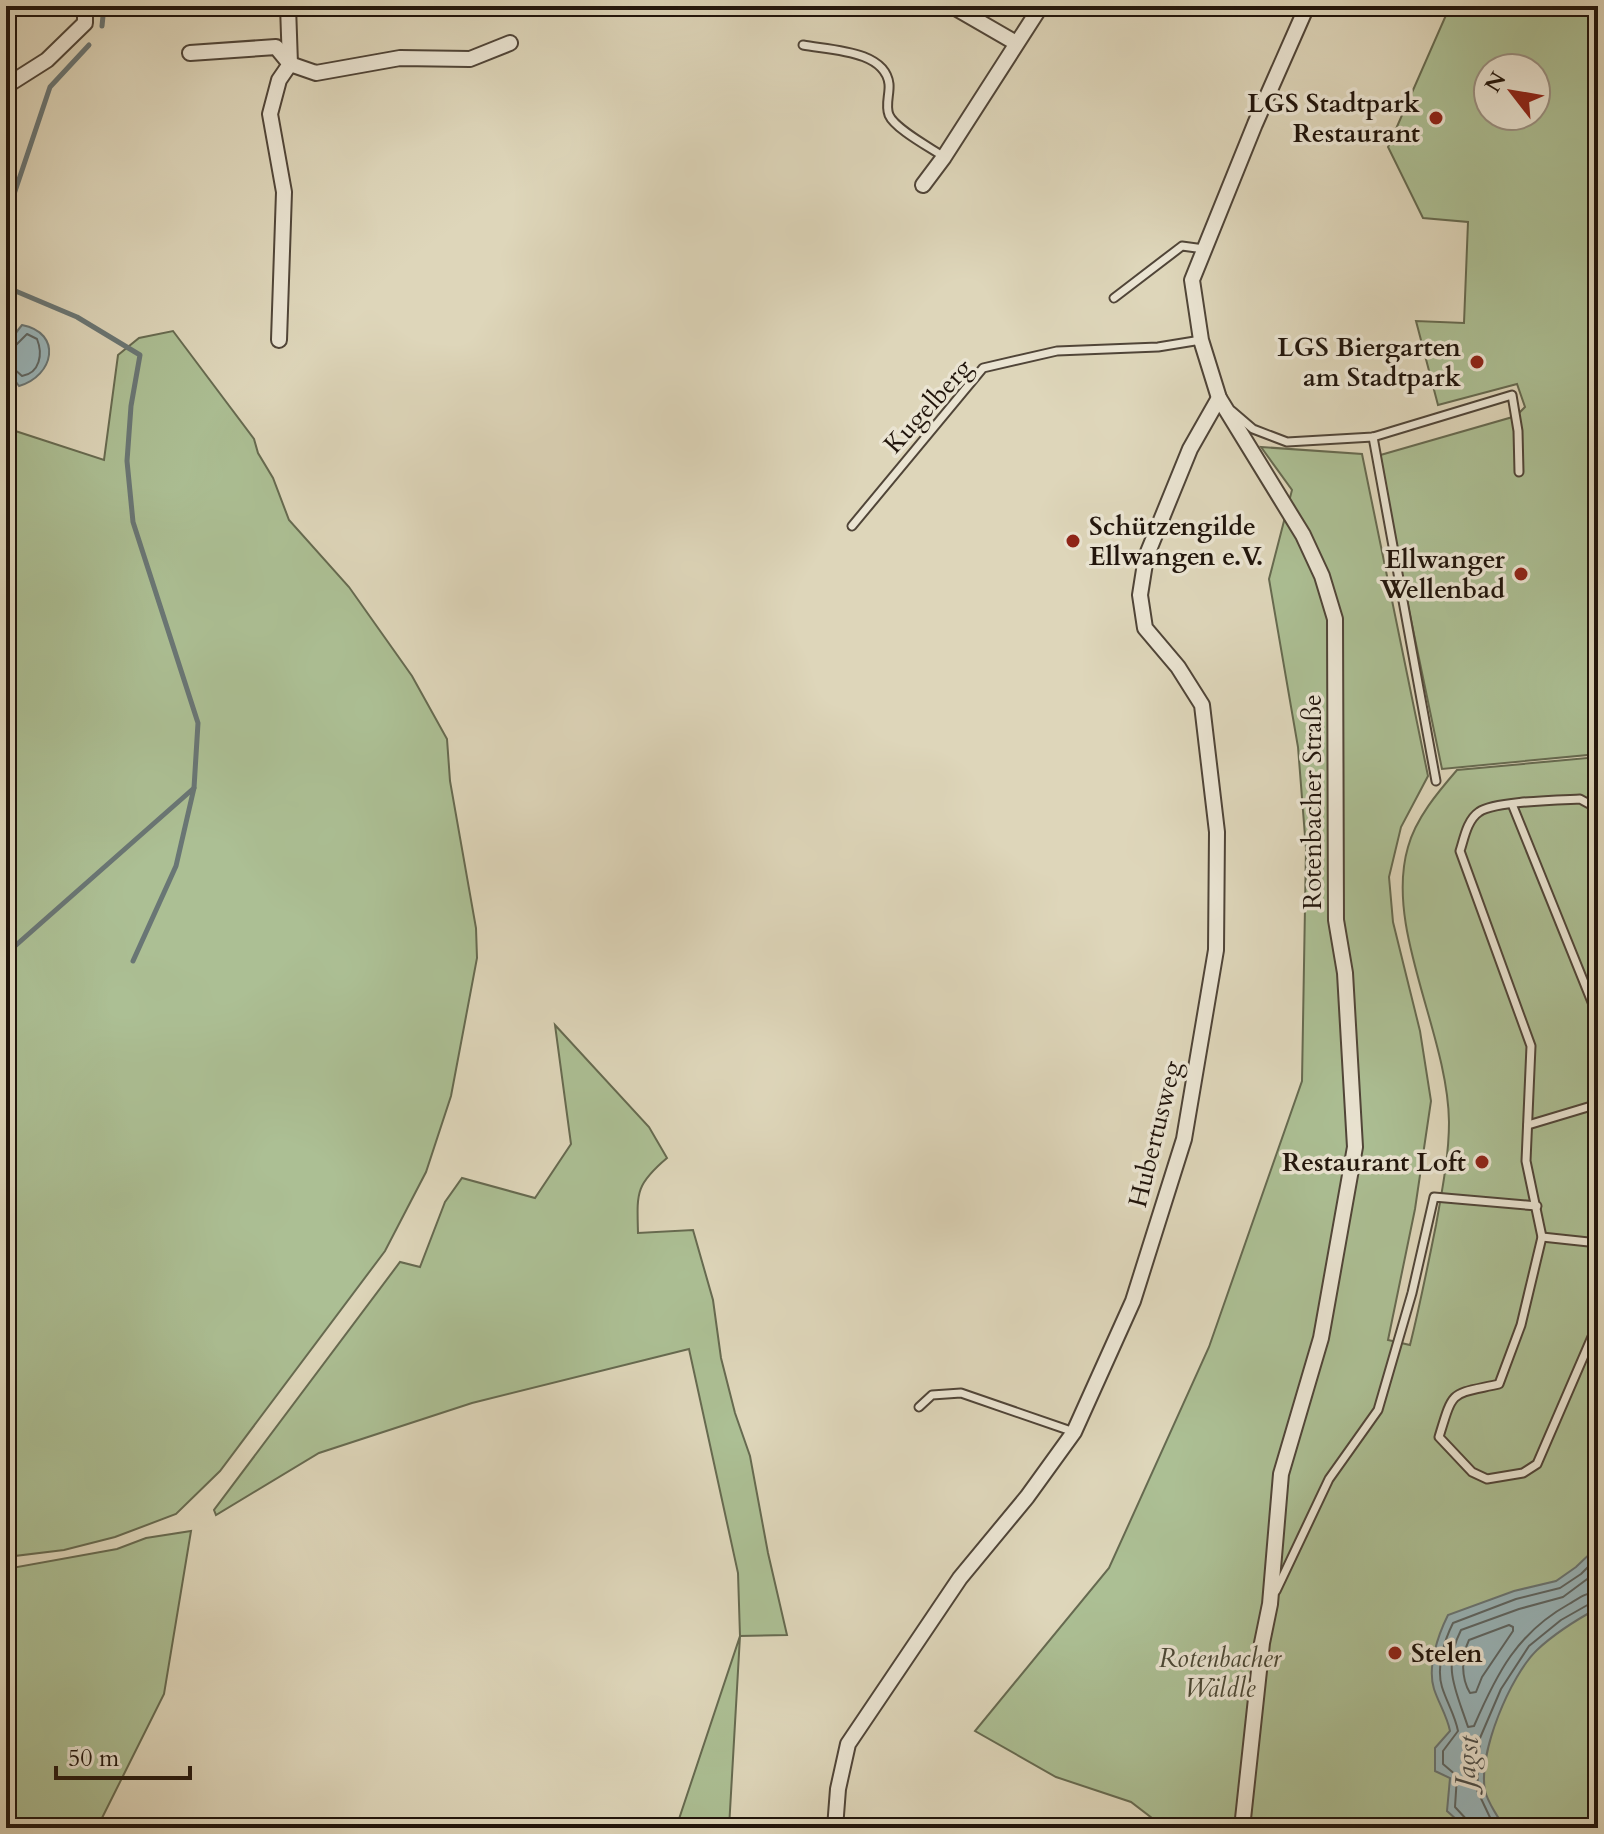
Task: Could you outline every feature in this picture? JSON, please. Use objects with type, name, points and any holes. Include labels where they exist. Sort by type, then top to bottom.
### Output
[{"type":"street","points":[[6,86],[47,60],[85,23],[85,6]]},
{"type":"street","points":[[279,340],[284,192],[270,114],[279,80],[290,64],[288,6]]},
{"type":"street","points":[[952,6],[1016,43]]},
{"type":"street","points":[[923,185],[1041,6]]},
{"type":"street","name":"Rotenbacher Straße","points":[[1242,1828],[1262,1643],[1270,1604],[1281,1474],[1321,1338],[1355,1147],[1345,973],[1336,920],[1335,619],[1322,576],[1303,535],[1219,398],[1201,340],[1192,280],[1307,6]]},
{"type":"street","points":[[190,53],[276,47],[290,64],[316,73],[400,58],[470,59],[510,43]]},
{"type":"street","name":"Hubertusweg","points":[[835,1828],[838,1789],[848,1744],[960,1578],[1027,1497],[1074,1432],[1133,1301],[1184,1139],[1216,950],[1217,832],[1202,705],[1178,667],[1145,628],[1140,595],[1141,579],[1152,544],[1190,449],[1219,398]]},
{"type":"lane","points":[[803,45],[876,61],[885,71],[889,85],[888,113],[894,122],[944,157]]},
{"type":"lane","points":[[1114,298],[1182,246],[1204,249]]},
{"type":"lane","name":"Kugelberg","points":[[852,526],[983,368],[1057,351],[1158,347],[1201,340]]},
{"type":"lane","points":[[1219,398],[1253,429],[1287,442],[1373,437],[1512,395],[1518,431],[1519,472]]},
{"type":"lane","points":[[1373,437],[1436,781]]},
{"type":"lane","points":[[1598,814],[1591,805],[1580,799],[1494,806],[1479,812],[1469,825],[1460,851],[1531,1046],[1526,1161],[1542,1237],[1521,1325],[1499,1384],[1457,1394],[1450,1402],[1439,1437],[1472,1472],[1487,1479],[1523,1473],[1537,1464],[1598,1323]]},
{"type":"lane","points":[[1512,804],[1598,1017],[1598,1104],[1528,1125]]},
{"type":"lane","points":[[1270,1604],[1329,1479],[1378,1410],[1412,1293],[1434,1197],[1537,1206]]},
{"type":"lane","points":[[1542,1237],[1598,1243]]},
{"type":"lane","points":[[919,1407],[932,1395],[961,1393],[1074,1432]]},
{"type":"green space","points":[[1450,6],[1598,6],[1598,754],[1442,769],[1377,456],[1516,416],[1525,407],[1517,384],[1438,405],[1416,321],[1464,323],[1468,222],[1423,218],[1388,147]]},
{"type":"green space","points":[[173,331],[254,439],[289,520],[349,587],[412,676],[447,739],[450,781],[476,928],[477,958],[451,1096],[426,1172],[385,1251],[220,1471],[176,1514],[115,1537],[64,1550],[6,1557],[6,428],[104,460],[118,355],[139,338]]},
{"type":"green space","name":"Rotenbacher Wäldle","points":[[1261,447],[1362,454],[1428,776],[1401,827],[1389,877],[1393,922],[1420,1031],[1431,1101],[1415,1209],[1388,1340],[1410,1345],[1436,1225],[1449,1135],[1446,1088],[1439,1053],[1410,947],[1404,912],[1403,879],[1408,847],[1428,806],[1457,770],[1598,757],[1598,1828],[1165,1828],[1131,1802],[1056,1777],[975,1731],[1109,1568],[1209,1347],[1302,1081],[1306,849],[1298,747],[1269,579],[1292,490]]},
{"type":"green space","points":[[555,1025],[649,1127],[667,1158],[643,1183],[638,1199],[638,1233],[693,1230],[713,1300],[721,1358],[750,1456],[787,1635],[740,1636],[738,1573],[689,1349],[472,1403],[319,1453],[216,1515],[214,1510],[400,1262],[420,1267],[445,1202],[462,1178],[535,1198],[571,1144]]},
{"type":"green space","points":[[191,1531],[164,1694],[97,1828],[6,1828],[6,1569],[117,1549],[146,1538]]},
{"type":"green space","points":[[740,1636],[729,1828],[676,1828]]},
{"type":"water","points":[[22,325],[44,336],[49,355],[40,373],[19,386],[9,370],[6,355]]},
{"type":"water","name":"Jagst","points":[[1598,1546],[1598,1608],[1551,1638],[1527,1662],[1507,1696],[1491,1737],[1484,1775],[1485,1791],[1506,1828],[1466,1828],[1447,1811],[1450,1778],[1435,1771],[1435,1748],[1450,1731],[1432,1680],[1437,1641],[1444,1623],[1448,1615],[1514,1591],[1556,1581]]},
{"type":"waterway","points":[[102,26],[104,6]]},
{"type":"waterway","points":[[6,218],[50,87],[89,45]]},
{"type":"waterway","points":[[6,287],[77,317],[140,355],[131,406],[127,461],[133,522],[198,723],[194,788],[176,866],[133,961]]},
{"type":"waterway","points":[[15,946],[194,788]]},
{"type":"place","name":"LGS Stadtpark Restaurant","points":[[1436,118]]},
{"type":"place","name":"LGS Biergarten am Stadtpark","points":[[1477,362]]},
{"type":"place","name":"Schützengilde Ellwangen e.V.","points":[[1073,541]]},
{"type":"place","name":"Ellwanger Wellenbad","points":[[1521,574]]},
{"type":"place","name":"Restaurant Loft","points":[[1482,1162]]},
{"type":"place","name":"Stelen","points":[[1395,1653]]}]
